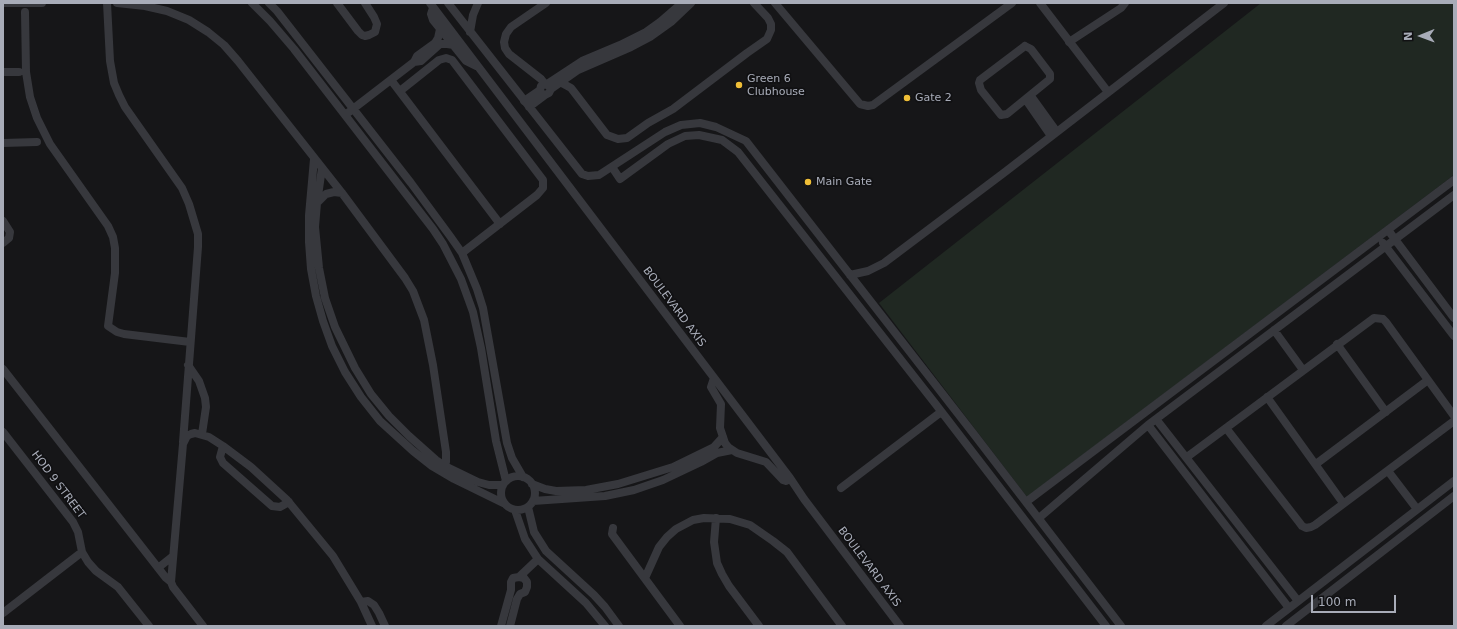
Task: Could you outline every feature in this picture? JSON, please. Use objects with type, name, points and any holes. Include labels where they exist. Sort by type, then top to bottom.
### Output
[{"type":"street","points":[[3,3],[42,3]]},
{"type":"street","points":[[106,3],[110,61],[114,83],[125,107],[182,188],[195,221],[198,247],[171,582],[174,589],[203,626]]},
{"type":"street","points":[[117,3],[145,6],[167,11],[189,20],[208,32],[238,60],[342,193],[405,278],[419,305],[428,334],[446,452],[443,469]]},
{"type":"street","points":[[252,3],[270,21],[433,229],[443,244],[461,279],[471,306],[477,330],[496,441],[505,483],[501,492],[504,503],[508,508],[519,511],[530,504],[605,496],[634,490],[663,480],[718,453],[732,450]]},
{"type":"street","points":[[269,3],[277,11],[412,183],[462,253],[475,283],[483,308],[507,443],[512,458],[523,477],[532,484],[556,491],[586,490],[618,484],[673,467],[714,447],[723,437]]},
{"type":"street","points":[[337,3],[358,31],[365,36],[373,34],[377,28],[374,17],[365,3]]},
{"type":"street","points":[[448,3],[582,174],[595,176],[612,167],[665,132],[681,125],[700,123],[716,127],[746,141],[1121,626]]},
{"type":"street","points":[[470,32],[473,15],[478,3]]},
{"type":"street","points":[[545,88],[538,77],[509,54],[505,48],[504,42],[506,34],[511,27],[546,3]]},
{"type":"street","points":[[648,34],[682,3]]},
{"type":"street","points":[[526,104],[570,68],[583,64],[620,45],[648,34],[671,22],[691,3]]},
{"type":"street","points":[[560,82],[571,88],[607,135],[618,140],[627,138],[648,123],[673,109],[767,39],[771,30],[771,24],[768,18],[754,3]]},
{"type":"street","points":[[775,3],[860,104],[868,106],[873,105],[1012,3]]},
{"type":"street","points":[[1040,3],[1108,92]]},
{"type":"street","points":[[1070,42],[1121,8],[1125,3]]},
{"type":"street","points":[[850,275],[868,271],[884,263],[1224,3]]},
{"type":"street","points":[[432,5],[431,16],[440,29],[466,61],[478,66]]},
{"type":"street","name":"BOULEVARD AXIS","points":[[432,5],[790,478],[804,499],[900,626]]},
{"type":"street","points":[[24,12],[26,72],[30,97],[37,118],[50,144],[108,226],[115,248],[115,273],[108,326],[117,332],[124,334],[190,342]]},
{"type":"street","points":[[425,54],[438,38],[440,29]]},
{"type":"street","points":[[345,115],[414,62],[417,56],[425,54],[440,44],[454,45]]},
{"type":"street","points":[[1025,46],[1031,48],[1051,76],[1049,82],[1028,98],[1007,114],[1001,115],[979,87],[980,80],[1025,46]]},
{"type":"street","points":[[400,91],[439,60],[449,58],[454,62],[480,96],[540,176],[544,184],[543,188],[537,195],[462,253]]},
{"type":"street","points":[[545,88],[560,82],[583,64]]},
{"type":"street","points":[[3,72],[19,72]]},
{"type":"street","points":[[569,76],[571,88]]},
{"type":"street","points":[[391,80],[500,224]]},
{"type":"street","points":[[1028,98],[1054,134]]},
{"type":"street","points":[[612,167],[620,179],[668,144],[685,136],[699,135],[722,140],[738,152],[1106,626]]},
{"type":"street","points":[[3,144],[37,142]]},
{"type":"street","points":[[314,159],[309,215],[310,255],[318,302],[332,346],[353,385],[380,421],[413,451],[443,469],[465,485],[504,503]]},
{"type":"street","points":[[322,168],[317,203],[316,239],[322,283],[332,320],[348,355],[371,394],[389,416],[443,469],[484,484],[505,483],[514,477],[523,477]]},
{"type":"street","points":[[1026,502],[1379,238],[1454,180]]},
{"type":"street","points":[[317,203],[326,194],[334,192],[342,193]]},
{"type":"street","points":[[1038,518],[1148,425],[1454,194]]},
{"type":"street","points":[[3,221],[10,232],[9,238],[3,243]]},
{"type":"street","points":[[1388,230],[1454,318]]},
{"type":"street","points":[[1379,238],[1454,336]]},
{"type":"street","points":[[1187,457],[1337,344],[1370,320],[1378,317],[1383,319],[1454,416]]},
{"type":"street","points":[[1274,330],[1303,370]]},
{"type":"street","points":[[1337,344],[1386,412]]},
{"type":"street","points":[[188,365],[199,381],[205,398],[206,407],[202,434]]},
{"type":"street","points":[[3,369],[158,568],[171,582]]},
{"type":"street","points":[[714,378],[711,386],[721,404],[720,428],[725,443],[732,450],[743,456],[766,462],[783,480],[786,481],[790,478]]},
{"type":"street","points":[[1316,464],[1428,380]]},
{"type":"street","points":[[1267,397],[1343,503]]},
{"type":"street","points":[[841,488],[941,412]]},
{"type":"street","points":[[1156,419],[1298,601]]},
{"type":"street","points":[[1226,428],[1302,526],[1311,528],[1454,421]]},
{"type":"street","points":[[1148,425],[1289,608]]},
{"type":"street","name":"HOD 9 STREET","points":[[3,432],[73,522],[78,532],[82,552],[91,567],[118,587],[150,626]]},
{"type":"street","points":[[182,444],[186,436],[191,434],[202,434],[209,437],[251,467],[289,502],[333,556],[361,602],[372,626]]},
{"type":"street","points":[[223,446],[220,457],[223,463],[272,506],[280,507],[289,502]]},
{"type":"street","points":[[1388,471],[1417,509]]},
{"type":"street","points":[[1266,626],[1454,481]]},
{"type":"street","points":[[532,484],[535,492],[530,504],[534,532],[546,552],[606,607],[619,626]]},
{"type":"street","points":[[1286,626],[1454,496]]},
{"type":"street","points":[[515,510],[525,539],[538,560],[586,603],[605,626]]},
{"type":"street","points":[[645,578],[659,547],[676,529],[693,520],[716,518],[730,519],[750,525],[786,552],[842,626]]},
{"type":"street","points":[[716,518],[714,542],[717,563],[729,586],[759,626]]},
{"type":"street","points":[[613,528],[612,534],[680,626]]},
{"type":"street","points":[[3,613],[82,552]]},
{"type":"street","points":[[158,568],[173,556]]},
{"type":"street","points":[[501,626],[511,590],[510,586],[512,580],[538,560]]},
{"type":"street","points":[[510,626],[520,594],[525,592],[527,587],[527,582],[524,578],[519,576]]},
{"type":"street","points":[[511,590],[520,594]]},
{"type":"street","points":[[361,602],[368,602],[374,606],[385,626]]},
{"type":"shaded area","points":[[1261,3],[1454,3],[1454,175],[1027,497],[879,303]]},
{"type":"place","name":"Green 6 Clubhouse","points":[[739,85]]},
{"type":"place","name":"Gate 2","points":[[907,98]]},
{"type":"place","name":"Main Gate","points":[[808,182]]}]
